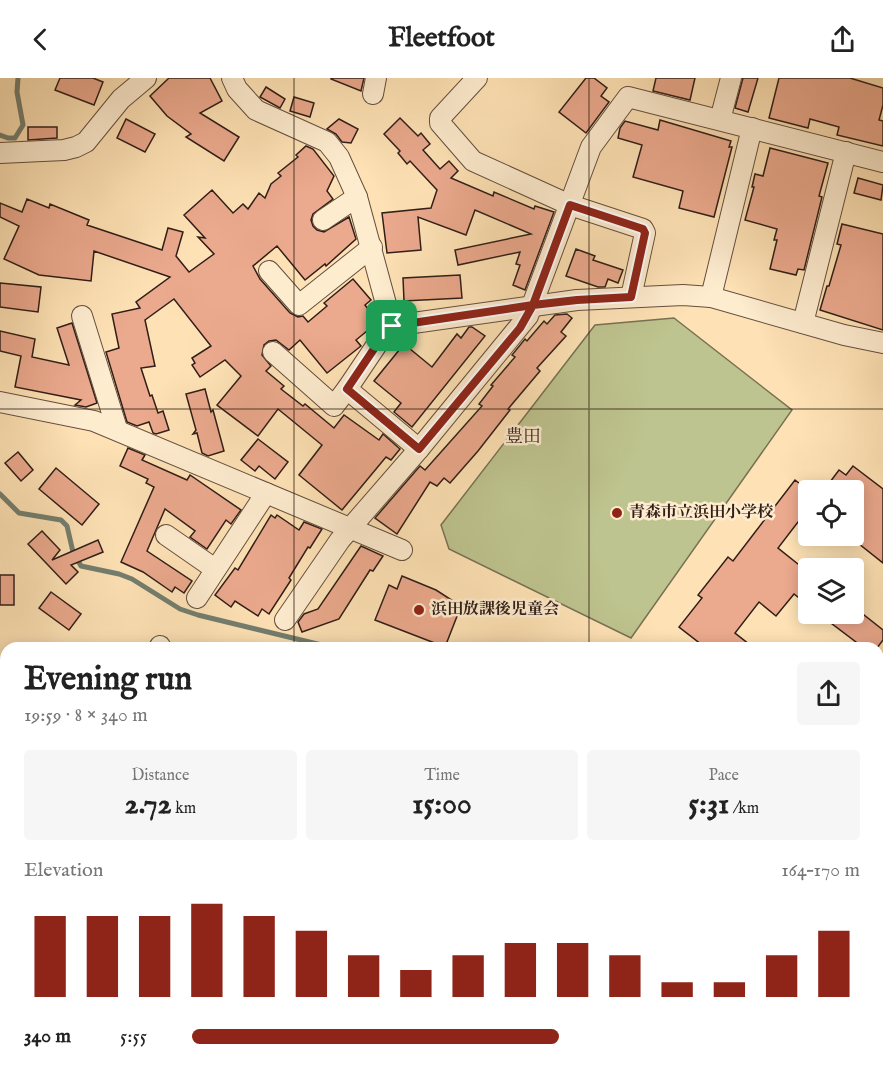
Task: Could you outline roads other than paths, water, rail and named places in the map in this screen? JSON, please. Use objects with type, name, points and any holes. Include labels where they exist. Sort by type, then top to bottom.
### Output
[{"type":"street","points":[[0,153],[64,150],[86,142],[120,99],[146,78]]},
{"type":"street","points":[[232,78],[237,89],[256,110],[327,142],[339,157],[357,197],[392,326]]},
{"type":"street","points":[[477,78],[440,118],[440,123],[473,161],[570,205],[643,229],[645,233],[631,297]]},
{"type":"street","points":[[720,120],[732,78]]},
{"type":"street","points":[[285,620],[340,540],[520,328],[533,305],[591,147],[628,97],[883,162]]},
{"type":"street","points":[[711,297],[752,128]]},
{"type":"street","points":[[803,323],[846,152]]},
{"type":"street","points":[[323,220],[357,197]]},
{"type":"street","points":[[269,271],[299,305],[372,247]]},
{"type":"street","points":[[273,352],[334,406],[386,331],[392,326],[533,305],[682,294],[711,297],[883,343]]},
{"type":"street","points":[[82,316],[117,429]]},
{"type":"street","points":[[347,389],[419,449]]},
{"type":"street","points":[[0,402],[94,421],[117,429],[402,550]]},
{"type":"street","points":[[197,598],[266,493]]},
{"type":"street","points":[[166,535],[216,569]]},
{"type":"waterway","points":[[0,135],[15,138],[23,125],[17,92],[18,78]]},
{"type":"waterway","points":[[0,494],[19,513],[61,520],[67,526],[73,552],[81,566],[132,579],[180,609],[198,615],[309,642]]},
{"type":"place","name":"青森市立浜田小学校","points":[[617,513]]},
{"type":"place","name":"浜田放課後児童会","points":[[419,610]]},
{"type":"district","name":"豊田","points":[[523,437]]}]
